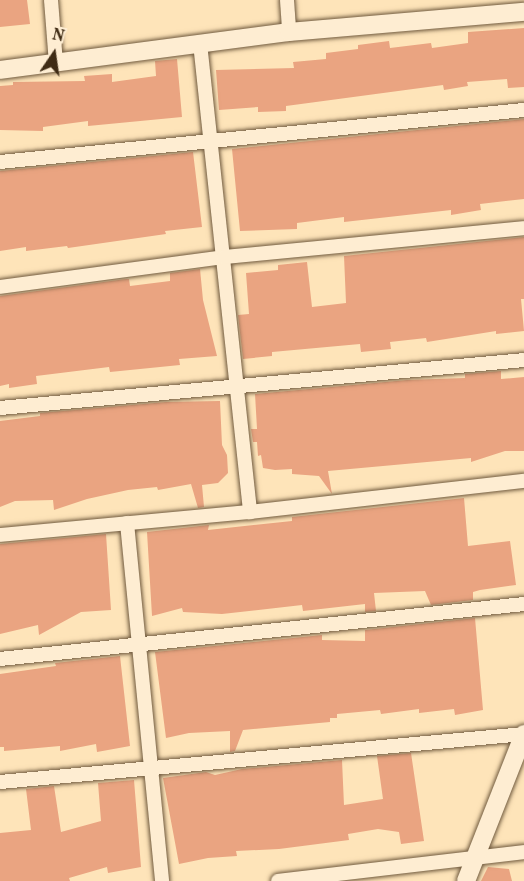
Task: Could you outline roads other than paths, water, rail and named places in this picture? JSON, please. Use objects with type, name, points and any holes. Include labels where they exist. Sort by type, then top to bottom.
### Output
[{"type":"street","points":[[51,0],[56,63]]},
{"type":"street","points":[[287,0],[289,32]]},
{"type":"street","points":[[0,70],[289,32],[524,12]]},
{"type":"street","points":[[200,43],[250,512]]},
{"type":"street","points":[[0,162],[524,110]]},
{"type":"street","points":[[0,287],[224,257],[524,228]]},
{"type":"street","points":[[0,408],[524,360]]},
{"type":"street","points":[[0,535],[250,512],[524,481]]},
{"type":"street","points":[[127,523],[141,646],[162,881]]},
{"type":"street","points":[[0,659],[524,604]]},
{"type":"street","points":[[0,782],[524,734],[466,881]]},
{"type":"street","points":[[278,881],[524,852]]}]
